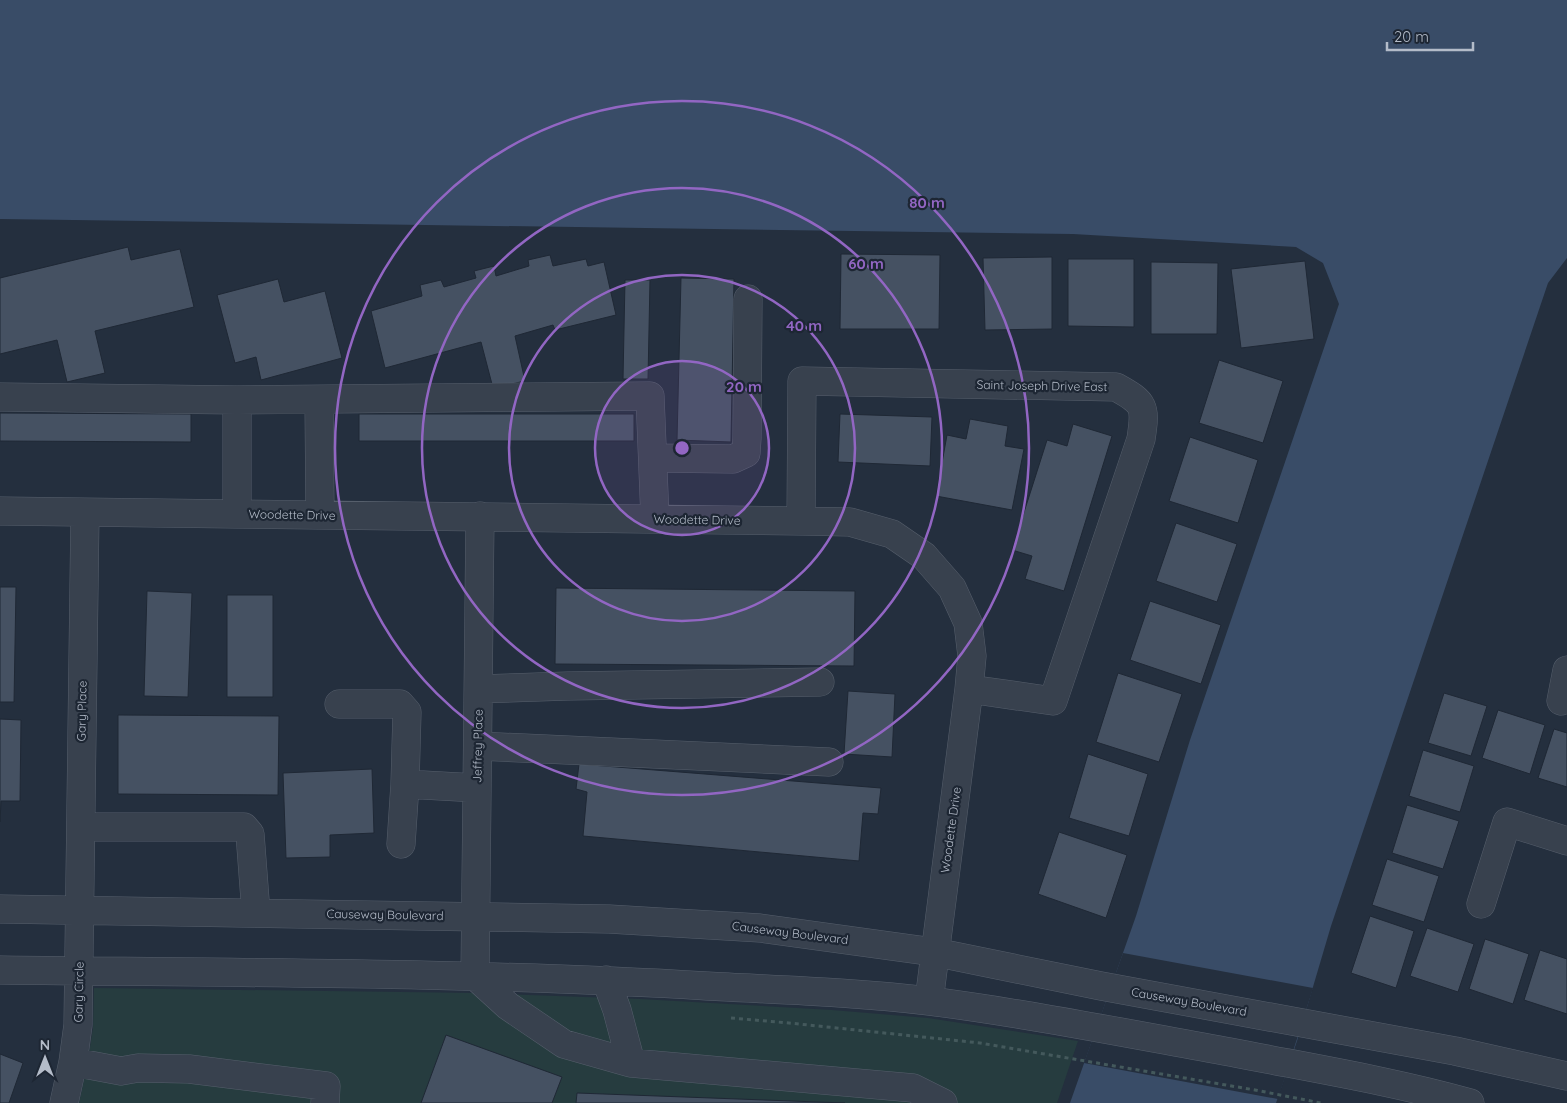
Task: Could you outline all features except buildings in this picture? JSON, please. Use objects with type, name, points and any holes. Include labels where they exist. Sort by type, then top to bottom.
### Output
[{"type":"street","points":[[652,458],[733,458],[746,453],[748,438],[748,299]]},
{"type":"street","name":"Saint Joseph Drive East","points":[[801,521],[802,381],[1116,388],[1136,398],[1145,415],[1141,439],[1053,700],[969,689]]},
{"type":"street","points":[[0,397],[319,400],[650,396],[655,519]]},
{"type":"street","points":[[237,400],[237,514]]},
{"type":"street","points":[[319,400],[320,515]]},
{"type":"street","name":"Woodette Drive","points":[[0,512],[480,516],[850,522],[892,534],[924,556],[952,588],[968,623],[972,656],[929,1001]]},
{"type":"street","name":"Gary Place","points":[[80,909],[85,513]]},
{"type":"street","name":"Jeffrey Place","points":[[475,976],[480,516]]},
{"type":"street","points":[[1561,700],[1567,670]]},
{"type":"street","points":[[479,689],[820,682]]},
{"type":"street","points":[[339,704],[400,704],[407,712],[401,844]]},
{"type":"street","points":[[478,746],[829,762]]},
{"type":"street","points":[[405,784],[477,788]]},
{"type":"street","points":[[1481,904],[1507,822],[1567,842]]},
{"type":"street","points":[[81,827],[244,827],[250,834],[256,913]]},
{"type":"street","name":"Causeway Boulevard","points":[[0,909],[610,920],[760,928],[934,952],[1102,986],[1455,1051],[1567,1076]]},
{"type":"street","name":"Gary Circle","points":[[64,1103],[73,1062],[78,1025],[80,909]]},
{"type":"street","points":[[0,970],[475,976],[606,980],[834,993],[929,1001],[1087,1026],[1302,1066],[1424,1090],[1470,1103]]},
{"type":"street","points":[[475,976],[508,1006],[564,1044],[631,1063],[913,1088],[943,1103]]},
{"type":"street","points":[[606,980],[617,1010],[631,1063]]},
{"type":"street","points":[[73,1062],[121,1071],[138,1068],[189,1069],[326,1086],[325,1103]]},
{"type":"path","points":[[731,1018],[980,1043],[1104,1063],[1321,1103]]},
{"type":"green space","points":[[94,988],[475,993],[640,999],[832,1010],[928,1018],[1078,1041],[1057,1103],[79,1103],[93,1028]]},
{"type":"water","points":[[0,0],[1567,0],[1567,258],[1548,283],[1331,926],[1297,1041],[1276,1103],[1070,1103],[1136,916],[1190,740],[1339,304],[1323,263],[1296,247],[1073,234],[0,219]]},
{"type":"pier","points":[[1123,953],[1313,988],[1278,1099],[1084,1063]]}]
